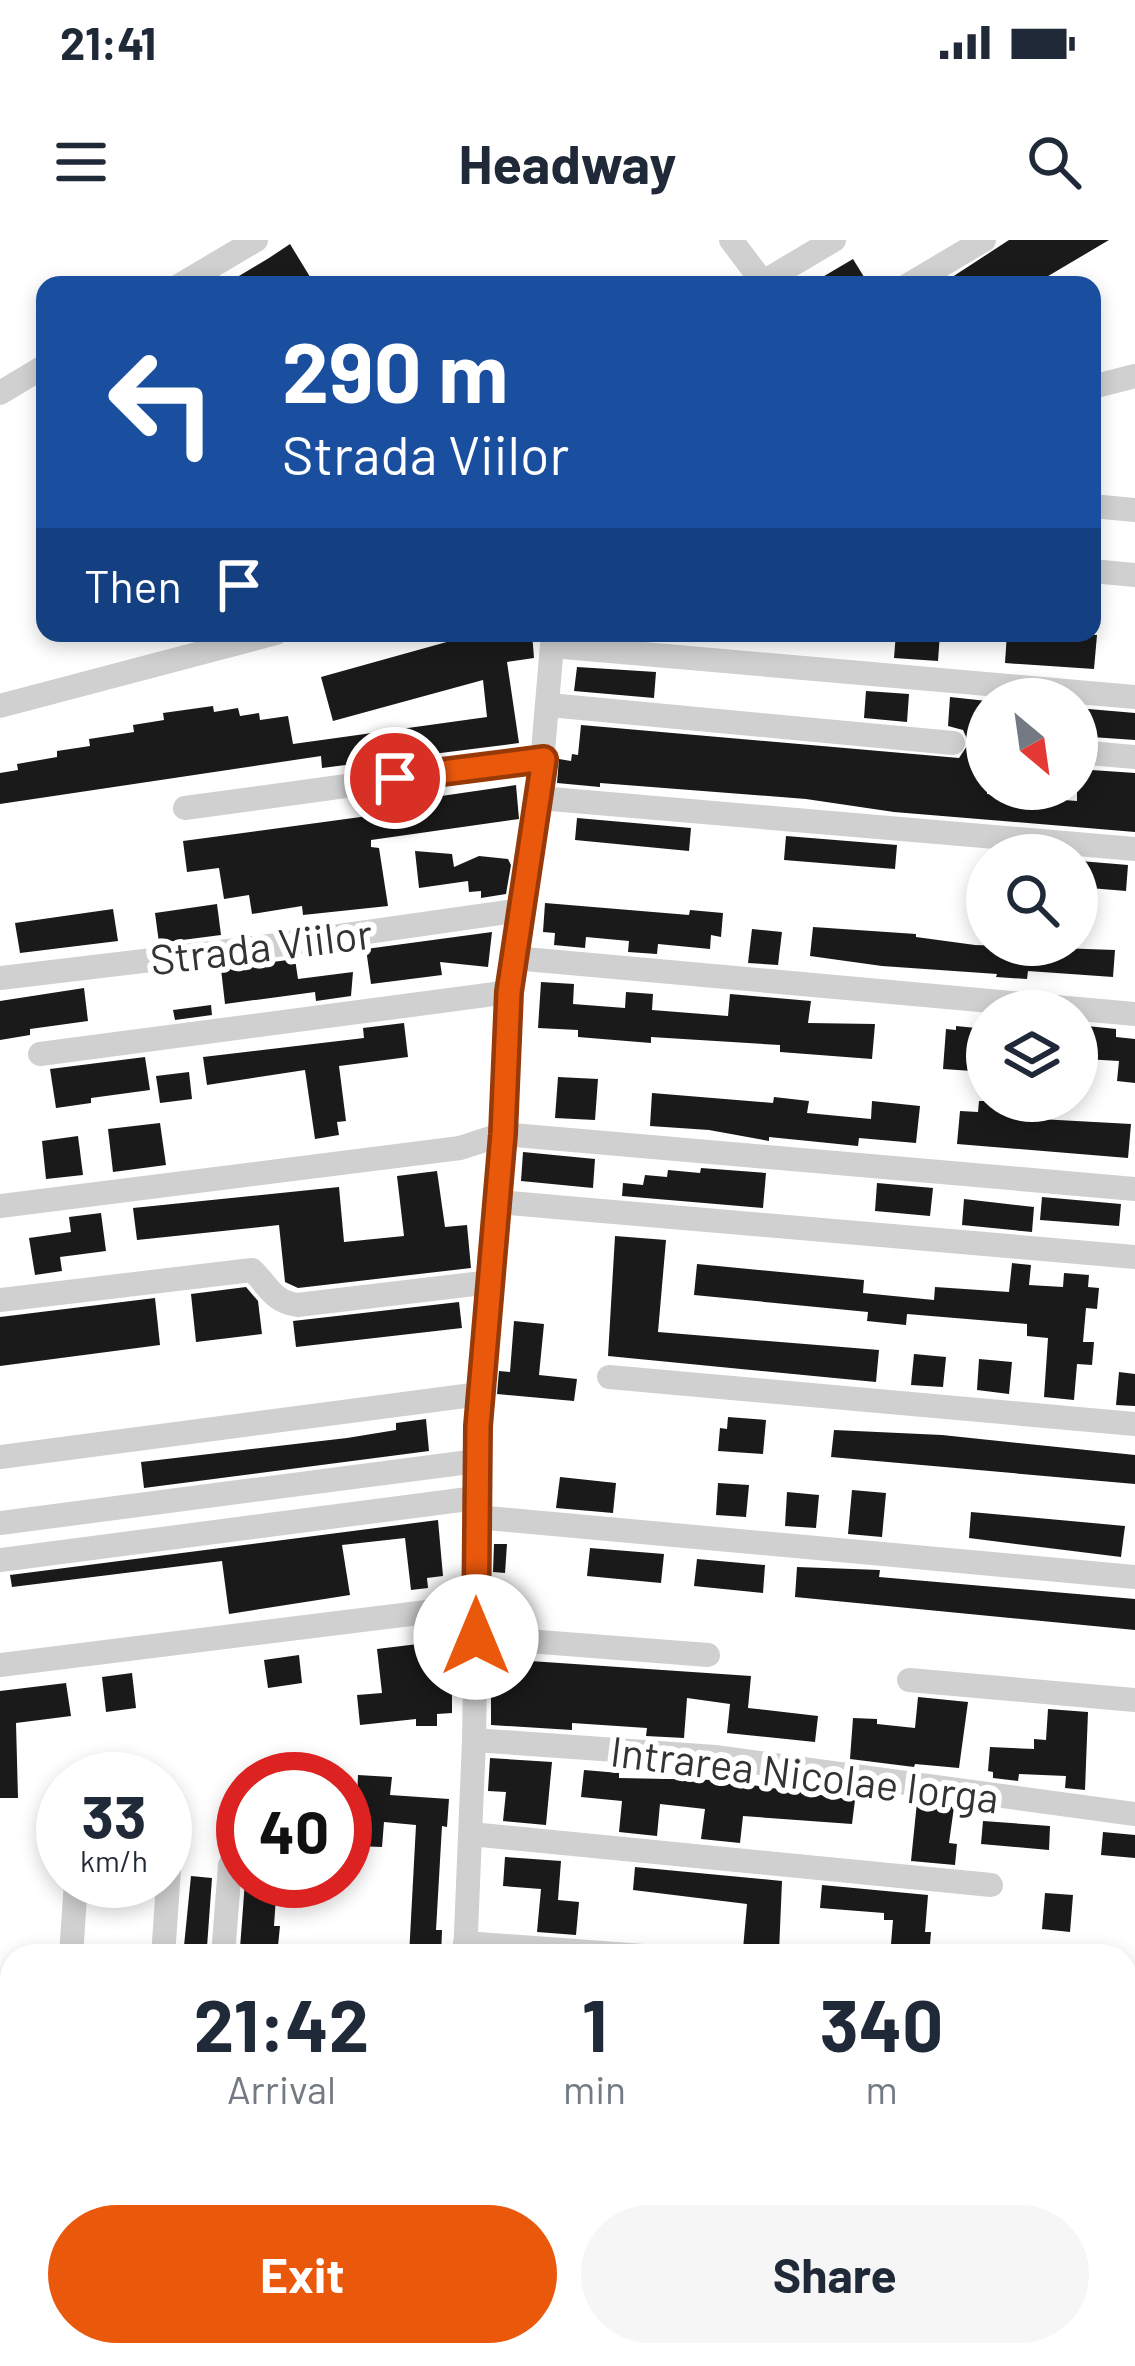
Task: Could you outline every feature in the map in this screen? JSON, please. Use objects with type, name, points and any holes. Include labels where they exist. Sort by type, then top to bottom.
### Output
[{"type":"street","points":[[195,276],[256,240]]},
{"type":"street","points":[[731,240],[758,276]]},
{"type":"street","points":[[777,276],[834,240]]},
{"type":"street","points":[[923,276],[984,240]]},
{"type":"street","points":[[0,393],[36,371]]},
{"type":"street","points":[[1101,385],[1135,376]]},
{"type":"street","points":[[1101,507],[1135,510]]},
{"type":"street","points":[[1101,572],[1135,575]]},
{"type":"street","points":[[0,706],[242,642]]},
{"type":"street","points":[[465,1944],[480,1394],[503,1134],[509,992],[544,759],[553,642]]},
{"type":"street","points":[[583,642],[1135,697]]},
{"type":"street","points":[[549,706],[953,743]]},
{"type":"street","points":[[1098,754],[1135,757]]},
{"type":"street","points":[[185,808],[544,759]]},
{"type":"street","points":[[539,798],[1135,849]]},
{"type":"street","name":"Strada Viilor","points":[[0,978],[522,910]]},
{"type":"street","points":[[514,958],[1135,1014]]},
{"type":"street","name":"Strada Viilor","points":[[40,1054],[509,992]]},
{"type":"street","points":[[0,1206],[460,1148],[503,1134],[1135,1189]]},
{"type":"street","points":[[498,1202],[1135,1257]]},
{"type":"street","points":[[0,1300],[252,1270],[269,1294],[282,1303],[297,1305],[491,1282]]},
{"type":"street","points":[[609,1377],[1135,1424]]},
{"type":"street","points":[[0,1457],[480,1394]]},
{"type":"street","points":[[0,1523],[477,1461]]},
{"type":"street","points":[[0,1560],[476,1508],[1135,1577]]},
{"type":"street","points":[[0,1666],[476,1606]]},
{"type":"street","points":[[476,1637],[708,1655]]},
{"type":"street","points":[[909,1680],[1135,1700]]},
{"type":"street","name":"Intrarea Nicolae Iorga","points":[[474,1740],[715,1757],[1135,1814]]},
{"type":"street","points":[[471,1834],[991,1885]]},
{"type":"street","points":[[72,1944],[74,1908]]},
{"type":"street","points":[[164,1944],[166,1908]]},
{"type":"street","points":[[224,1944],[227,1908]]},
{"type":"building","points":[[1009,240],[1109,240],[1048,276],[954,276]]},
{"type":"building","points":[[290,244],[310,276],[239,276]]},
{"type":"building","points":[[853,259],[863,276],[824,276]]},
{"type":"building","points":[[447,642],[533,642],[534,658],[507,662],[519,743],[322,768],[321,756],[0,804],[0,773],[18,770],[17,764],[57,757],[57,751],[90,746],[89,739],[134,732],[133,725],[164,720],[163,713],[213,706],[214,712],[238,708],[240,716],[259,713],[260,720],[288,716],[293,744],[487,717],[483,680],[333,721],[321,677]]},
{"type":"building","points":[[895,642],[939,642],[938,661],[894,658]]},
{"type":"building","points":[[1006,642],[1096,642],[1094,669],[1005,663]]},
{"type":"building","points":[[577,667],[656,672],[654,698],[574,691]]},
{"type":"building","points":[[866,691],[909,694],[907,722],[864,718]]},
{"type":"building","points":[[950,697],[966,699],[966,736],[963,730],[948,726]]},
{"type":"building","points":[[1098,710],[1135,713],[1135,740],[1098,737]]},
{"type":"building","points":[[581,725],[959,758],[966,748],[966,810],[1098,810],[1098,770],[1135,773],[1135,832],[894,812],[806,799],[557,783],[559,759],[571,761],[572,754],[578,755]]},
{"type":"building","points":[[516,785],[519,819],[371,840],[371,847],[379,848],[388,906],[303,915],[302,906],[252,914],[249,895],[224,899],[219,868],[187,872],[183,841],[368,816],[415,808],[414,800]]},
{"type":"building","points":[[577,818],[691,828],[689,851],[575,840]]},
{"type":"building","points":[[786,836],[897,845],[895,869],[784,860]]},
{"type":"building","points":[[415,851],[452,854],[454,867],[479,856],[508,859],[506,894],[481,898],[481,891],[469,892],[468,881],[419,888]]},
{"type":"building","points":[[1098,862],[1128,865],[1126,891],[1098,889]]},
{"type":"building","points":[[545,903],[689,915],[690,910],[723,913],[721,937],[711,935],[710,949],[658,944],[657,954],[628,952],[629,941],[586,937],[585,948],[554,945],[555,933],[543,932]]},
{"type":"building","points":[[217,904],[221,935],[159,943],[155,913]]},
{"type":"building","points":[[113,909],[118,941],[20,953],[15,923]]},
{"type":"building","points":[[813,927],[916,934],[966,944],[966,966],[1098,966],[1098,949],[1115,950],[1113,977],[1028,971],[1027,979],[810,956]]},
{"type":"building","points":[[752,929],[782,932],[778,965],[748,963]]},
{"type":"building","points":[[492,932],[488,967],[440,962],[442,975],[371,984],[366,949]]},
{"type":"building","points":[[295,959],[298,979],[353,972],[351,996],[316,1001],[315,992],[225,1004],[221,969]]},
{"type":"building","points":[[541,982],[574,984],[573,1004],[625,1008],[626,992],[653,994],[652,1010],[728,1016],[730,994],[811,1001],[808,1023],[875,1024],[872,1059],[780,1052],[780,1045],[651,1037],[651,1043],[578,1037],[578,1030],[538,1028]]},
{"type":"building","points":[[84,988],[88,1021],[30,1029],[30,1035],[0,1040],[0,1001]]},
{"type":"building","points":[[211,1005],[212,1015],[175,1020],[173,1010]]},
{"type":"building","points":[[404,1023],[408,1057],[339,1066],[346,1121],[337,1122],[339,1135],[315,1139],[305,1070],[207,1085],[203,1057],[364,1038],[363,1028]]},
{"type":"building","points":[[956,1026],[966,1027],[966,1071],[943,1069],[946,1029],[956,1030]]},
{"type":"building","points":[[1098,1027],[1116,1029],[1116,1037],[1135,1039],[1135,1083],[1117,1081],[1119,1061],[1098,1060]]},
{"type":"building","points":[[145,1057],[150,1090],[56,1108],[50,1069]]},
{"type":"building","points":[[189,1072],[192,1099],[160,1103],[156,1076]]},
{"type":"building","points":[[558,1077],[598,1079],[595,1120],[555,1118]]},
{"type":"building","points":[[652,1093],[773,1103],[774,1097],[809,1101],[807,1113],[871,1119],[872,1101],[920,1106],[916,1143],[859,1138],[858,1146],[769,1137],[769,1141],[650,1126]]},
{"type":"building","points":[[960,1111],[966,1111],[966,1122],[1131,1124],[1128,1158],[957,1144]]},
{"type":"building","points":[[160,1123],[166,1165],[113,1172],[108,1129]]},
{"type":"building","points":[[78,1136],[83,1175],[46,1179],[42,1141]]},
{"type":"building","points":[[523,1152],[595,1159],[593,1188],[521,1181]]},
{"type":"building","points":[[701,1168],[766,1173],[763,1208],[622,1196],[623,1183],[643,1185],[645,1175],[667,1177],[668,1170],[700,1173]]},
{"type":"building","points":[[437,1171],[445,1227],[467,1225],[471,1268],[298,1288],[285,1282],[279,1225],[137,1240],[133,1208],[339,1187],[344,1242],[404,1236],[397,1176]]},
{"type":"building","points":[[877,1183],[933,1188],[930,1216],[875,1211]]},
{"type":"building","points":[[1042,1197],[1121,1204],[1119,1226],[1040,1220]]},
{"type":"building","points":[[964,1199],[1034,1207],[1032,1232],[962,1225]]},
{"type":"building","points":[[101,1213],[106,1251],[60,1257],[62,1271],[35,1275],[29,1238],[71,1232],[69,1217]]},
{"type":"building","points":[[615,1236],[666,1240],[658,1332],[879,1350],[876,1382],[608,1356]]},
{"type":"building","points":[[1012,1263],[1031,1265],[1029,1285],[1063,1287],[1064,1273],[1089,1275],[1088,1287],[1099,1288],[1097,1309],[1086,1308],[1083,1342],[1094,1342],[1092,1365],[1077,1364],[1074,1400],[1044,1397],[1048,1338],[1027,1336],[1027,1324],[907,1314],[906,1325],[867,1321],[868,1312],[694,1295],[697,1264],[864,1280],[863,1293],[934,1300],[935,1287],[1009,1292]]},
{"type":"building","points":[[246,1287],[258,1301],[262,1334],[196,1342],[191,1294]]},
{"type":"building","points":[[155,1298],[160,1345],[0,1366],[0,1317]]},
{"type":"building","points":[[459,1302],[462,1328],[296,1347],[293,1321]]},
{"type":"building","points":[[514,1321],[544,1324],[539,1375],[577,1379],[574,1401],[497,1394],[499,1371],[510,1372]]},
{"type":"building","points":[[914,1354],[946,1357],[943,1387],[911,1385]]},
{"type":"building","points":[[979,1359],[1012,1362],[1009,1394],[977,1390]]},
{"type":"building","points":[[1119,1372],[1135,1374],[1135,1406],[1116,1405]]},
{"type":"building","points":[[728,1417],[766,1420],[763,1454],[718,1451],[720,1428],[727,1429]]},
{"type":"building","points":[[426,1419],[429,1451],[144,1488],[141,1462],[347,1438],[396,1430],[396,1423]]},
{"type":"building","points":[[834,1430],[942,1435],[1135,1455],[1135,1484],[831,1457]]},
{"type":"building","points":[[560,1477],[616,1483],[613,1513],[556,1508]]},
{"type":"building","points":[[718,1483],[749,1485],[746,1517],[716,1515]]},
{"type":"building","points":[[852,1490],[886,1493],[882,1537],[848,1534]]},
{"type":"building","points":[[787,1492],[819,1495],[816,1528],[785,1526]]},
{"type":"building","points":[[971,1512],[1125,1526],[1121,1557],[969,1538]]},
{"type":"building","points":[[438,1520],[443,1576],[427,1578],[428,1588],[411,1590],[405,1538],[342,1545],[350,1595],[229,1614],[222,1561],[12,1587],[10,1575]]},
{"type":"building","points":[[494,1544],[507,1544],[505,1573],[493,1572]]},
{"type":"building","points":[[590,1548],[664,1554],[661,1583],[587,1576]]},
{"type":"building","points":[[697,1559],[765,1565],[763,1593],[694,1586]]},
{"type":"building","points":[[797,1567],[880,1570],[879,1577],[1135,1599],[1135,1630],[795,1597]]},
{"type":"building","points":[[418,1644],[418,1649],[442,1646],[452,1713],[437,1714],[437,1726],[416,1726],[416,1719],[360,1725],[357,1695],[382,1693],[377,1649]]},
{"type":"building","points":[[299,1655],[302,1683],[268,1688],[264,1660]]},
{"type":"building","points":[[501,1659],[751,1676],[748,1708],[818,1716],[815,1742],[727,1733],[730,1704],[687,1698],[684,1738],[646,1736],[647,1728],[491,1725],[491,1693],[500,1693]]},
{"type":"building","points":[[132,1673],[136,1708],[106,1712],[102,1677]]},
{"type":"building","points":[[66,1683],[71,1716],[16,1723],[18,1798],[0,1798],[0,1691]]},
{"type":"building","points":[[918,1697],[968,1702],[959,1768],[850,1759],[853,1718],[915,1728]]},
{"type":"building","points":[[1048,1709],[1088,1712],[1085,1790],[1065,1788],[1066,1776],[1019,1774],[1018,1781],[993,1778],[988,1771],[990,1747],[1034,1749],[1034,1739],[1046,1740]]},
{"type":"building","points":[[490,1758],[552,1762],[546,1825],[503,1821],[506,1792],[488,1791]]},
{"type":"building","points":[[584,1770],[619,1773],[619,1778],[717,1780],[855,1800],[852,1824],[743,1816],[740,1843],[701,1839],[705,1809],[660,1804],[657,1836],[619,1832],[622,1801],[581,1797]]},
{"type":"building","points":[[372,1776],[392,1777],[390,1795],[449,1799],[447,1827],[442,1826],[436,1930],[442,1930],[441,1944],[410,1944],[416,1825],[384,1822],[382,1847],[372,1847]]},
{"type":"building","points":[[917,1802],[954,1807],[949,1843],[957,1844],[955,1865],[911,1861]]},
{"type":"building","points":[[983,1821],[1050,1826],[1049,1850],[981,1844]]},
{"type":"building","points":[[1103,1832],[1135,1835],[1135,1858],[1101,1855]]},
{"type":"building","points":[[505,1857],[561,1861],[558,1900],[579,1902],[576,1935],[537,1932],[541,1889],[503,1886]]},
{"type":"building","points":[[635,1867],[782,1881],[779,1944],[743,1944],[747,1904],[633,1890]]},
{"type":"building","points":[[192,1876],[212,1878],[207,1944],[184,1944],[188,1908],[192,1908]]},
{"type":"building","points":[[822,1885],[928,1895],[925,1932],[931,1932],[930,1944],[891,1944],[893,1920],[884,1920],[884,1913],[820,1908]]},
{"type":"building","points":[[1045,1893],[1073,1895],[1070,1932],[1042,1929]]},
{"type":"building","points":[[243,1908],[275,1908],[278,1944],[240,1944]]},
{"type":"route","points":[[395,778],[544,759],[509,992],[503,1134],[478,1426],[476,1637]]}]
